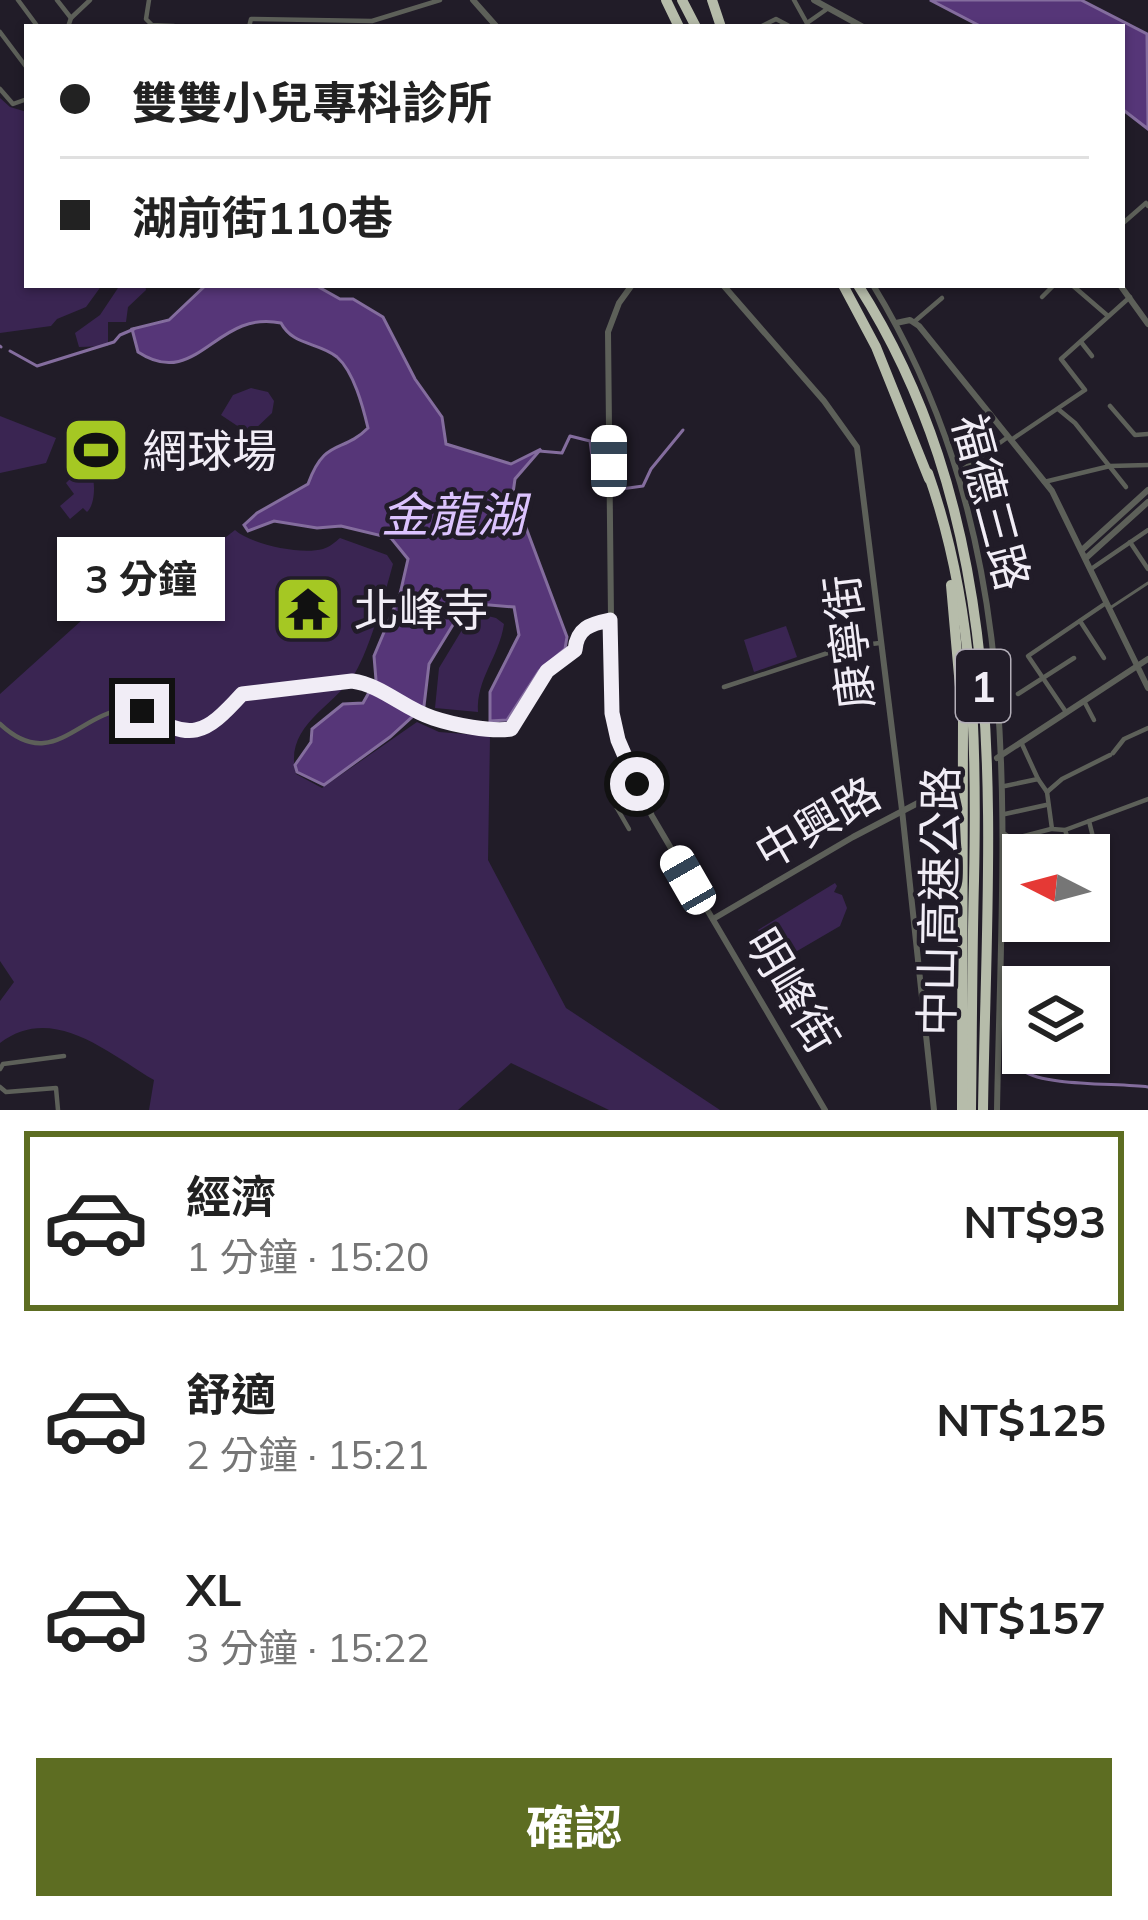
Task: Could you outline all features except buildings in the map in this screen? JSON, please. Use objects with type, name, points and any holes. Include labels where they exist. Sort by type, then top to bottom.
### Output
[{"type":"highway","name":"中山高速公路","points":[[844,288],[876,346],[928,473],[955,568],[973,682],[976,798],[967,1110]]},
{"type":"highway","name":"中山高速公路","points":[[860,288],[887,331],[926,426],[954,506],[975,600],[988,737],[982,1110]]},
{"type":"highway","name":"1","points":[[928,473],[952,589],[963,721],[967,1110]]},
{"type":"street","points":[[57,0],[71,18]]},
{"type":"street","points":[[69,24],[90,0]]},
{"type":"street","points":[[250,24],[251,19],[261,18],[372,21],[440,0]]},
{"type":"street","points":[[473,0],[494,24]]},
{"type":"street","points":[[814,0],[857,24]]},
{"type":"street","points":[[809,24],[829,8]]},
{"type":"street","points":[[0,32],[24,64]]},
{"type":"street","points":[[0,89],[13,104],[24,100]]},
{"type":"street","points":[[1125,221],[1146,203],[1148,206]]},
{"type":"street","name":"明峰街","points":[[630,288],[608,332],[612,713],[618,740],[652,816],[825,1110]]},
{"type":"street","name":"康寧街","points":[[725,288],[854,441],[902,810],[934,1110]]},
{"type":"street","name":"福德三路","points":[[875,288],[896,322],[957,473],[984,580],[1005,786],[1005,834]]},
{"type":"street","points":[[1042,297],[1051,288]]},
{"type":"street","points":[[1075,288],[1108,316]]},
{"type":"street","points":[[1122,288],[1148,324]]},
{"type":"street","points":[[957,473],[1085,390],[1061,359],[1130,297]]},
{"type":"street","points":[[896,322],[914,322],[942,298]]},
{"type":"street","points":[[914,322],[1044,482],[1148,688]]},
{"type":"street","points":[[1081,342],[1092,356]]},
{"type":"street","points":[[1110,406],[1135,435],[1148,434]]},
{"type":"street","points":[[1058,409],[1126,487]]},
{"type":"street","points":[[1044,482],[1110,466],[1148,465]]},
{"type":"street","points":[[1084,554],[1148,490]]},
{"type":"street","points":[[1084,554],[1148,502]]},
{"type":"street","points":[[1090,569],[1148,530]]},
{"type":"street","points":[[1130,542],[1148,569]]},
{"type":"street","points":[[1066,712],[1028,656],[1148,584]]},
{"type":"street","points":[[0,724],[25,741],[49,744],[128,708],[188,733],[217,722],[242,694],[324,682],[370,685],[422,713],[497,731],[511,729],[547,671],[575,650],[576,638],[584,628],[610,620]]},
{"type":"street","points":[[1080,621],[1104,658]]},
{"type":"street","points":[[724,687],[846,647],[880,643]]},
{"type":"street","points":[[1018,694],[1074,658]]},
{"type":"street","points":[[999,756],[1148,659]]},
{"type":"street","points":[[1084,701],[1094,720]]},
{"type":"street","points":[[1047,792],[1148,728]]},
{"type":"street","points":[[1021,742],[1047,792],[1052,829]]},
{"type":"street","points":[[1005,786],[1038,779]]},
{"type":"street","name":"中興路","points":[[712,920],[956,783]]},
{"type":"street","points":[[1032,834],[1065,830],[1148,799]]},
{"type":"street","points":[[614,803],[628,829]]},
{"type":"street","points":[[1005,814],[1047,805]]},
{"type":"street","points":[[1089,821],[1092,834]]},
{"type":"street","points":[[1065,830],[1066,834]]},
{"type":"street","name":"福德三路","points":[[997,1110],[1002,938]]},
{"type":"street","points":[[0,1069],[3,1064],[64,1056]]},
{"type":"street","points":[[0,1087],[6,1091],[56,1088],[58,1110]]},
{"type":"shaded area","points":[[0,98],[24,111],[24,288],[100,288],[86,307],[51,326],[0,333]]},
{"type":"shaded area","points":[[118,288],[146,288],[128,307],[126,322],[108,322],[108,346],[79,347],[75,333],[100,315]]},
{"type":"shaded area","points":[[251,388],[268,392],[274,401],[272,413],[240,443],[239,427],[221,415],[233,395]]},
{"type":"shaded area","points":[[0,416],[56,438],[46,463],[0,473]]},
{"type":"shaded area","points":[[112,425],[126,441],[89,464],[92,502],[87,512],[83,508],[70,519],[60,506],[74,494],[66,483],[71,478],[67,461]]},
{"type":"shaded area","points":[[235,530],[265,544],[302,551],[323,549],[340,538],[387,555],[393,564],[355,673],[297,742],[296,774],[322,788],[417,722],[439,732],[490,736],[488,860],[566,1008],[720,1110],[609,1110],[511,1063],[458,1110],[149,1110],[154,1080],[79,1036],[39,1028],[0,1043],[0,1001],[14,982],[0,961],[0,694],[102,602],[180,573]]},
{"type":"shaded area","points":[[484,615],[504,624],[481,689],[478,712],[435,708],[439,668],[465,625]]},
{"type":"shaded area","points":[[786,626],[797,657],[754,672],[744,640]]},
{"type":"shaded area","points":[[835,883],[834,892],[842,895],[847,908],[840,926],[792,954],[776,949],[770,929],[760,934],[758,930]]},
{"type":"water","points":[[930,0],[1081,0],[1147,34],[1148,129],[1125,111],[1125,24],[976,24]]},
{"type":"water","name":"金龍湖","points":[[203,288],[320,288],[340,299],[353,299],[383,317],[415,379],[442,417],[446,444],[511,464],[541,449],[515,479],[513,493],[567,637],[565,649],[539,671],[507,720],[490,721],[490,692],[519,635],[514,607],[478,604],[459,615],[429,664],[424,706],[324,785],[297,772],[295,765],[311,742],[312,729],[343,704],[363,703],[376,680],[374,656],[400,594],[408,559],[391,538],[341,526],[317,528],[274,521],[248,531],[244,525],[257,513],[308,484],[328,452],[368,428],[357,390],[337,357],[292,336],[281,323],[240,327],[176,362],[158,361],[138,352],[132,329],[169,320]]},
{"type":"waterway","points":[[10,351],[37,366],[114,342],[134,329]]},
{"type":"waterway","points":[[614,490],[643,486],[683,430]]},
{"type":"waterway","points":[[539,451],[562,453],[570,436],[590,441],[596,488],[604,489]]},
{"type":"waterway","points":[[1030,1074],[1064,1082],[1148,1087]]},
{"type":"place","name":"網球場","points":[[96,450]]},
{"type":"place","name":"北峰寺","points":[[308,609]]},
{"type":"route","points":[[142,711],[165,726],[188,733],[217,722],[242,694],[352,681],[370,685],[433,718],[497,731],[511,729],[547,671],[575,650],[576,638],[584,628],[610,620],[612,713],[637,784]]}]
